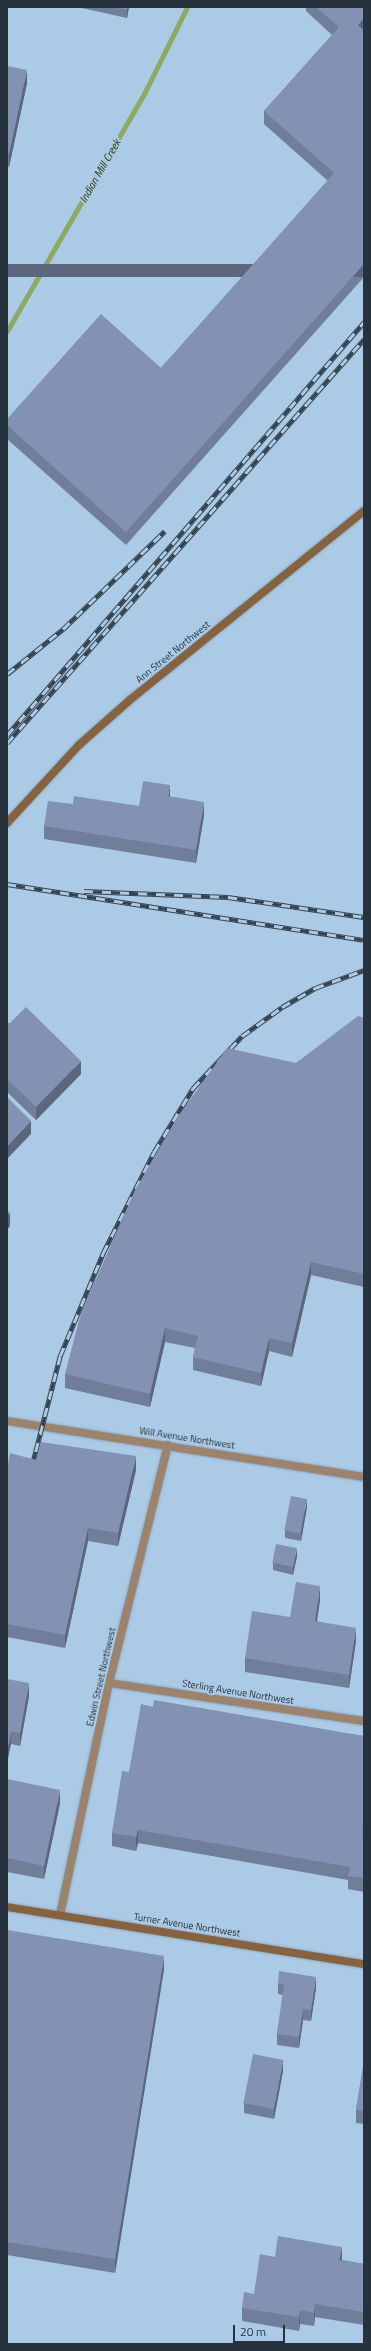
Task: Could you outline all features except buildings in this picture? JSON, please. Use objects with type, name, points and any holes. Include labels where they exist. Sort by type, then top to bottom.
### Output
[{"type":"main road","name":"Ann Street Northwest","points":[[7,823],[79,745],[131,699],[364,511]]},
{"type":"main road","name":"Turner Avenue Northwest","points":[[7,1907],[364,1964]]},
{"type":"street","name":"Will Avenue Northwest","points":[[7,1421],[168,1445],[364,1477]]},
{"type":"street","name":"Edwin Street Northwest","points":[[60,1915],[109,1682],[168,1445]]},
{"type":"street","name":"Sterling Avenue Northwest","points":[[109,1682],[364,1721]]},
{"type":"waterway","name":"Indian Mill Creek","points":[[7,331],[145,92],[187,7]]},
{"type":"railway","points":[[7,735],[364,322]]},
{"type":"railway","points":[[7,743],[364,339]]},
{"type":"railway","points":[[7,674],[63,629],[165,531]]},
{"type":"railway","points":[[7,884],[364,940]]},
{"type":"railway","points":[[84,891],[228,897],[364,917]]},
{"type":"railway","points":[[31,1469],[60,1356],[103,1253],[154,1152],[193,1088],[242,1036],[282,1007],[315,988],[364,970]]}]
